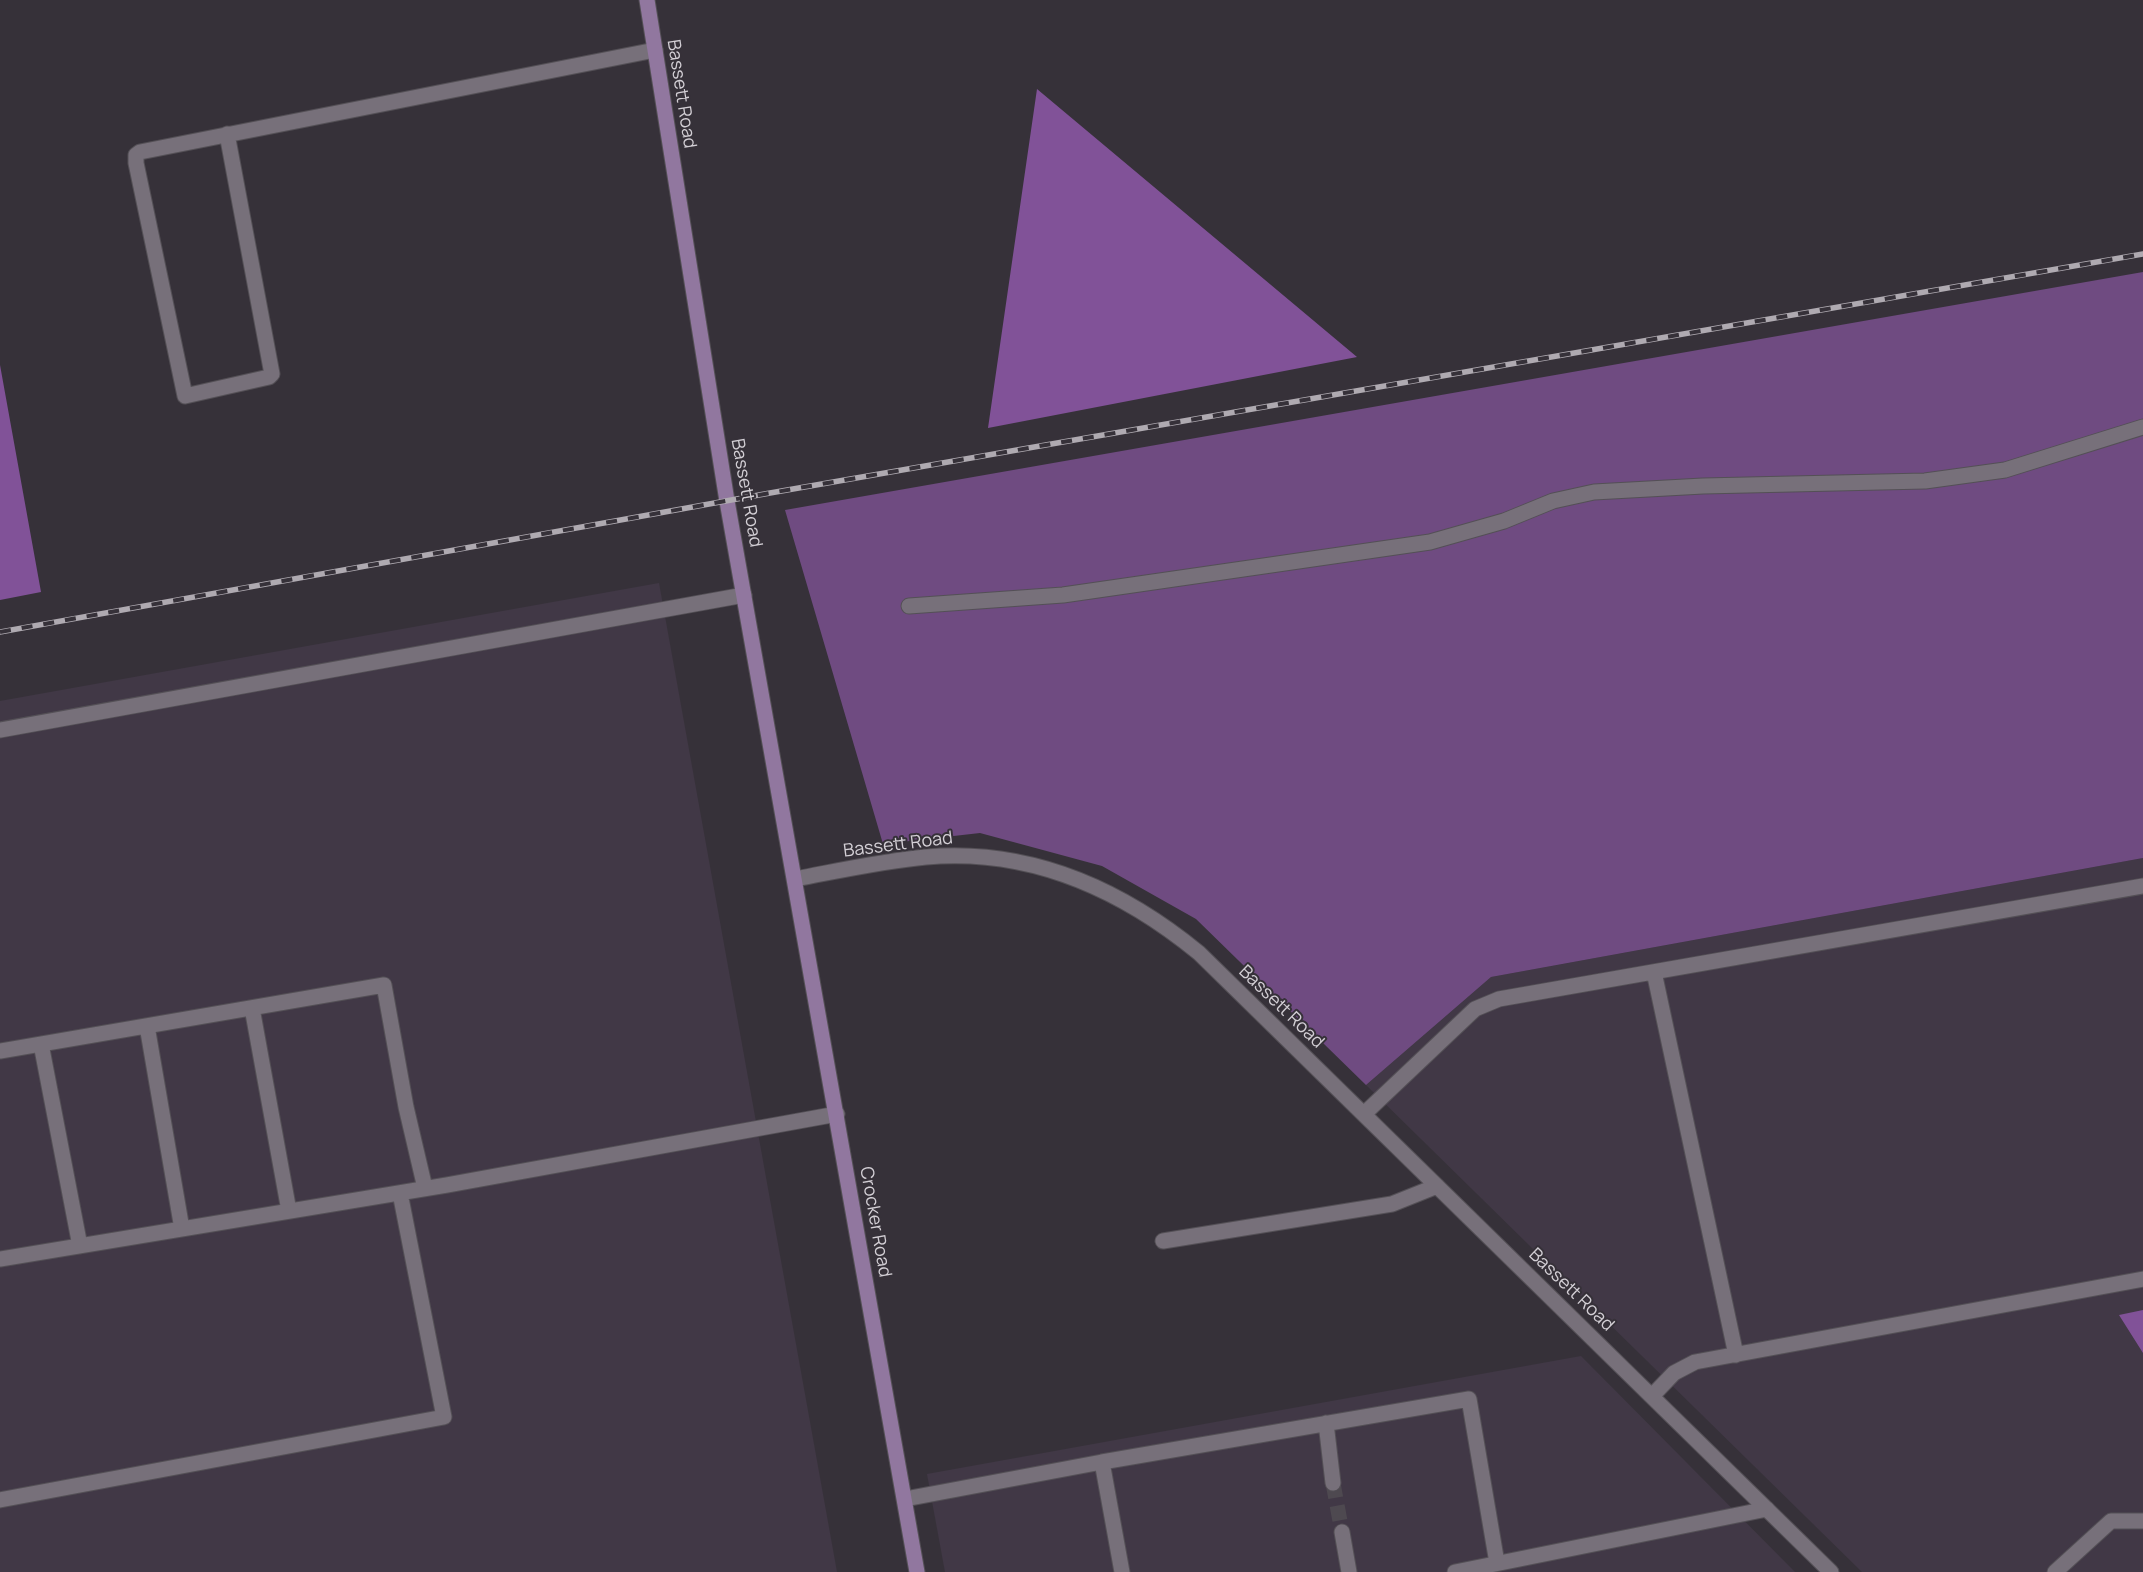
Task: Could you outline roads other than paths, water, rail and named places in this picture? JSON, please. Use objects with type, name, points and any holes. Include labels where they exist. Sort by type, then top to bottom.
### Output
[{"type":"main road","name":"Bassett Road","points":[[647,0],[727,501],[795,879]]},
{"type":"main road","name":"Crocker Road","points":[[795,879],[918,1572]]},
{"type":"street","points":[[228,134],[272,374],[269,377],[185,396],[136,155],[140,152],[228,134],[655,50]]},
{"type":"street","points":[[910,606],[1063,595],[1430,542],[1504,521],[1553,501],[1594,492],[1703,486],[1925,481],[2005,470],[2143,427]]},
{"type":"street","points":[[0,730],[744,595]]},
{"type":"street","name":"Bassett Road","points":[[795,879],[927,857],[963,856],[991,858],[1047,869],[1089,884],[1123,900],[1158,922],[1199,953],[1831,1572]]},
{"type":"street","points":[[1364,1114],[1475,1009],[1500,999],[2143,886]]},
{"type":"street","points":[[1654,972],[1736,1355]]},
{"type":"street","points":[[0,1051],[384,985],[406,1107],[425,1188]]},
{"type":"street","points":[[252,1008],[289,1211]]},
{"type":"street","points":[[147,1026],[182,1229]]},
{"type":"street","points":[[41,1044],[80,1246]]},
{"type":"street","points":[[0,1259],[425,1188],[836,1114]]},
{"type":"street","points":[[1163,1241],[1392,1204],[1436,1186]]},
{"type":"street","points":[[0,1500],[444,1417],[400,1192]]},
{"type":"street","points":[[1652,1396],[1674,1373],[1695,1362],[2143,1279]]},
{"type":"street","points":[[905,1499],[1102,1462],[1469,1399],[1497,1564]]},
{"type":"street","points":[[1326,1423],[1333,1483]]},
{"type":"street","points":[[1102,1462],[1122,1572]]},
{"type":"street","points":[[1455,1572],[1766,1509]]},
{"type":"street","points":[[2055,1572],[2112,1521],[2143,1521]]},
{"type":"street","points":[[1342,1532],[1349,1572]]},
{"type":"tunnel","points":[[1333,1483],[1342,1532]]},
{"type":"railway","points":[[0,632],[770,493],[2143,254]]}]
